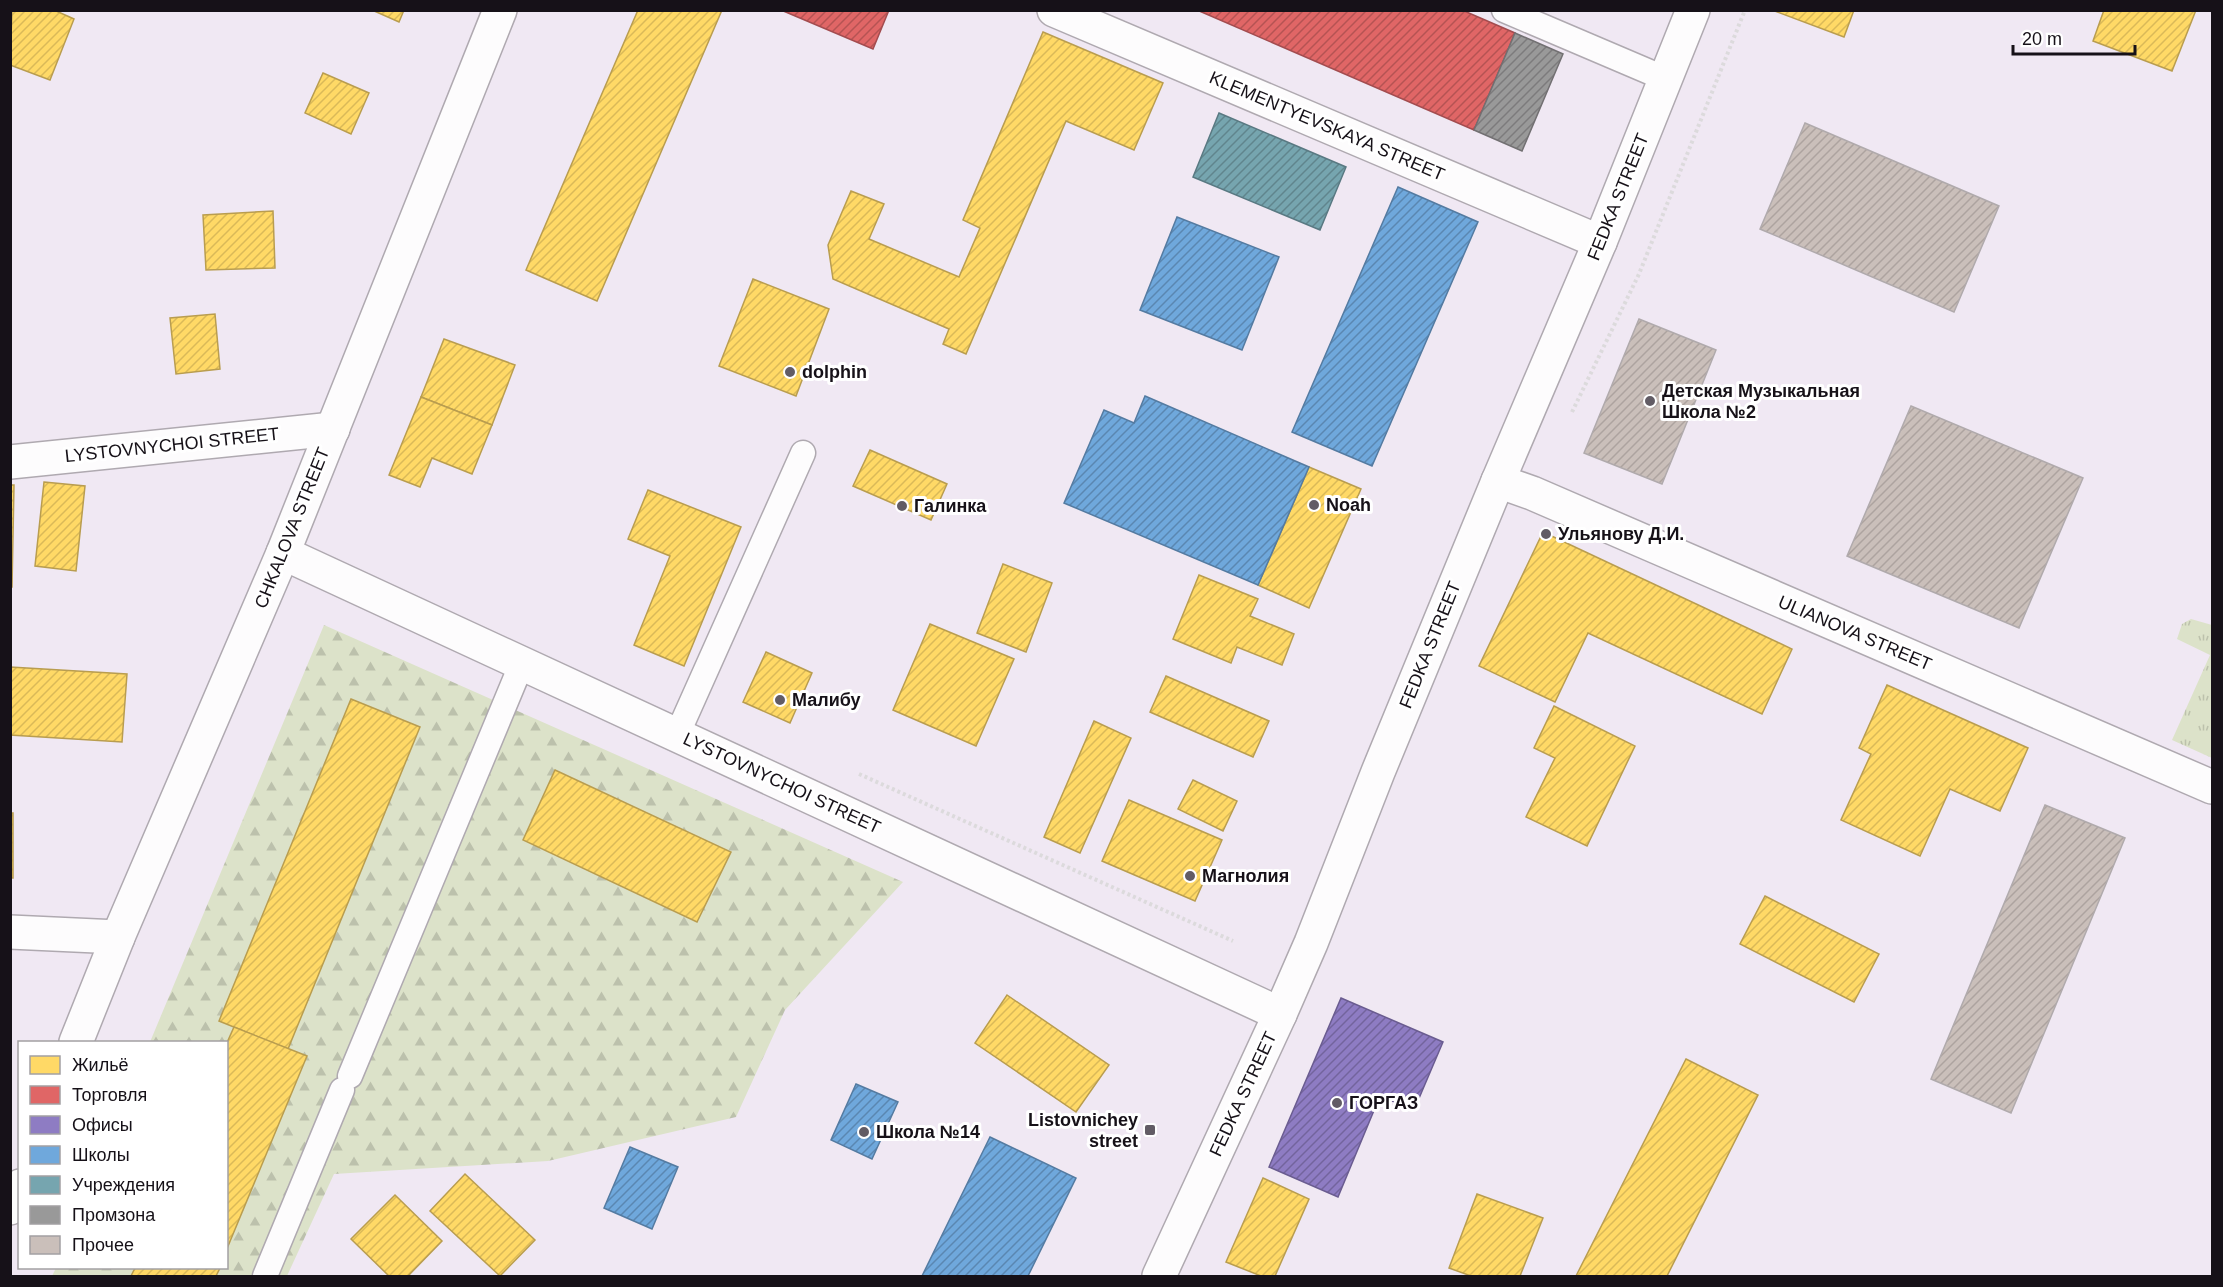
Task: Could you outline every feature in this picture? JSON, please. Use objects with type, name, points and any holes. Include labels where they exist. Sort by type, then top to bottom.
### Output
[{"type":"street","name":"CHKALOVA STREET","points":[[76,1041],[118,937],[283,553],[500,10]]},
{"type":"street","name":"KLEMENTYEVSKAYA STREET","points":[[1054,10],[1600,242]]},
{"type":"street","name":"FEDKA STREET","points":[[1159,1276],[1311,943],[1382,761],[1600,242],[1693,10]]},
{"type":"street","name":"LYSTOVNYCHOI STREET","points":[[10,462],[333,429]]},
{"type":"street","name":"ULIANOVA STREET","points":[[1498,481],[1543,498],[2212,787]]},
{"type":"street","name":"LYSTOVNYCHOI STREET","points":[[283,553],[1280,1014]]},
{"type":"street","points":[[10,932],[118,937]]},
{"type":"street","points":[[10,1208],[18,1190]]},
{"type":"lane","points":[[1504,10],[1665,80]]},
{"type":"lane","points":[[677,735],[803,453]]},
{"type":"lane","points":[[265,1276],[522,663]]},
{"type":"green space","points":[[2191,619],[2212,625],[2212,758],[2172,740],[2210,655],[2177,639],[2182,624]]},
{"type":"green space","points":[[324,625],[903,882],[785,1010],[736,1117],[548,1161],[334,1174],[287,1276],[52,1276],[56,1269],[228,1269],[228,1041],[150,1041]]},
{"type":"building: Жильё","points":[[12,10],[54,10],[74,19],[50,80],[10,65]]},
{"type":"building: Жильё","points":[[372,10],[404,10],[399,22]]},
{"type":"building: Жильё","points":[[638,10],[722,10],[597,301],[526,270]]},
{"type":"building: Жильё","points":[[1772,10],[1854,10],[1844,37]]},
{"type":"building: Жильё","points":[[2104,10],[2196,10],[2172,71],[2093,41]]},
{"type":"building: Жильё","points":[[1043,32],[1163,83],[1134,150],[1066,121],[966,354],[943,344],[949,329],[833,279],[828,245],[851,191],[884,204],[869,239],[959,277],[980,228],[963,220]]},
{"type":"building: Жильё","points":[[323,73],[369,93],[351,134],[305,113]]},
{"type":"building: Жильё","points":[[273,211],[275,268],[206,270],[203,215]]},
{"type":"building: Жильё","points":[[753,279],[829,309],[796,396],[719,366]]},
{"type":"building: Жильё","points":[[215,314],[220,369],[176,374],[170,318]]},
{"type":"building: Жильё","points":[[444,339],[515,365],[492,425],[421,397]]},
{"type":"building: Жильё","points":[[421,397],[492,425],[472,474],[432,458],[420,487],[389,475]]},
{"type":"building: Жильё","points":[[870,450],[947,484],[931,520],[853,486]]},
{"type":"building: Жильё","points":[[1309,467],[1361,489],[1309,608],[1258,585]]},
{"type":"building: Жильё","points":[[44,482],[85,486],[76,571],[35,566]]},
{"type":"building: Жильё","points":[[10,485],[14,485],[12,587],[10,587]]},
{"type":"building: Жильё","points":[[648,490],[741,527],[684,666],[634,645],[670,556],[628,539]]},
{"type":"building: Жильё","points":[[1543,532],[1792,649],[1762,714],[1588,633],[1555,702],[1479,666]]},
{"type":"building: Жильё","points":[[1003,564],[1052,583],[1026,652],[977,633]]},
{"type":"building: Жильё","points":[[1199,575],[1258,599],[1250,616],[1294,634],[1282,665],[1237,647],[1231,663],[1173,639]]},
{"type":"building: Жильё","points":[[930,624],[1014,659],[976,746],[893,710]]},
{"type":"building: Жильё","points":[[766,652],[812,673],[790,723],[743,702]]},
{"type":"building: Жильё","points":[[10,667],[127,674],[122,742],[10,735]]},
{"type":"building: Жильё","points":[[1166,676],[1269,721],[1253,757],[1150,712]]},
{"type":"building: Жильё","points":[[1887,685],[2028,748],[2000,811],[1950,789],[1920,856],[1841,820],[1871,754],[1859,748]]},
{"type":"building: Жильё","points":[[351,699],[420,727],[288,1049],[219,1021]]},
{"type":"building: Жильё","points":[[1554,706],[1635,746],[1587,846],[1526,817],[1555,758],[1534,748]]},
{"type":"building: Жильё","points":[[1094,721],[1131,738],[1080,853],[1044,837]]},
{"type":"building: Жильё","points":[[555,770],[731,852],[697,922],[523,840]]},
{"type":"building: Жильё","points":[[1193,780],[1237,801],[1223,831],[1178,809]]},
{"type":"building: Жильё","points":[[1129,800],[1222,840],[1195,901],[1102,861]]},
{"type":"building: Жильё","points":[[10,813],[13,813],[13,878],[10,878]]},
{"type":"building: Жильё","points":[[1765,896],[1879,954],[1854,1002],[1740,944]]},
{"type":"building: Жильё","points":[[1007,995],[1109,1065],[1076,1112],[975,1043]]},
{"type":"building: Жильё","points":[[234,1027],[307,1056],[228,1246],[228,1041]]},
{"type":"building: Жильё","points":[[1686,1059],[1758,1095],[1667,1276],[1576,1276]]},
{"type":"building: Жильё","points":[[465,1174],[535,1240],[500,1276],[430,1211]]},
{"type":"building: Жильё","points":[[1263,1178],[1309,1199],[1275,1276],[1261,1276],[1226,1262]]},
{"type":"building: Жильё","points":[[1477,1194],[1543,1218],[1520,1276],[1471,1276],[1449,1268]]},
{"type":"building: Жильё","points":[[395,1195],[442,1241],[408,1276],[389,1276],[351,1239]]},
{"type":"building: Жильё","points":[[134,1269],[220,1269],[216,1276],[131,1276]]},
{"type":"building: Торговля","points":[[781,10],[889,10],[873,49]]},
{"type":"building: Торговля","points":[[1197,10],[1462,10],[1515,33],[1474,130]]},
{"type":"building: Офисы","name":"ГОРГАЗ","points":[[1341,998],[1443,1042],[1414,1110],[1380,1096],[1338,1197],[1269,1167]]},
{"type":"building: Школы","points":[[1398,187],[1478,222],[1372,466],[1292,432]]},
{"type":"building: Школы","points":[[1177,217],[1279,257],[1242,350],[1140,310]]},
{"type":"building: Школы","points":[[1145,396],[1309,467],[1258,585],[1064,503],[1104,410],[1134,423]]},
{"type":"building: Школы","points":[[856,1084],[898,1102],[872,1159],[831,1140]]},
{"type":"building: Школы","points":[[990,1137],[1076,1178],[1028,1276],[922,1276]]},
{"type":"building: Школы","points":[[630,1147],[678,1167],[652,1229],[604,1208]]},
{"type":"building: Учреждения","points":[[1219,113],[1346,167],[1320,230],[1193,177]]},
{"type":"building: Промзона","points":[[1515,33],[1563,54],[1522,151],[1474,130]]},
{"type":"building: Прочее","points":[[1805,123],[1999,206],[1954,312],[1760,229]]},
{"type":"building: Прочее","name":"Детская Музыкальная Школа №2","points":[[1639,319],[1716,350],[1662,484],[1584,453]]},
{"type":"building: Прочее","points":[[1911,406],[2083,478],[2019,628],[1847,556]]},
{"type":"building: Прочее","points":[[2045,805],[2125,838],[2011,1113],[1931,1079]]},
{"type":"place","name":"dolphin","points":[[790,372]]},
{"type":"place","name":"Детская Музыкальная Школа №2","points":[[1650,401]]},
{"type":"place","name":"Noah","points":[[1314,505]]},
{"type":"place","name":"Галинка","points":[[902,506]]},
{"type":"place","name":"Ульянову Д.И.","points":[[1546,534]]},
{"type":"place","name":"Малибу","points":[[780,700]]},
{"type":"place","name":"Магнолия","points":[[1190,876]]},
{"type":"place","name":"ГОРГАЗ","points":[[1337,1103]]},
{"type":"place","name":"Listovnichey street","points":[[1150,1130]]},
{"type":"place","name":"Школа №14","points":[[864,1132]]}]
